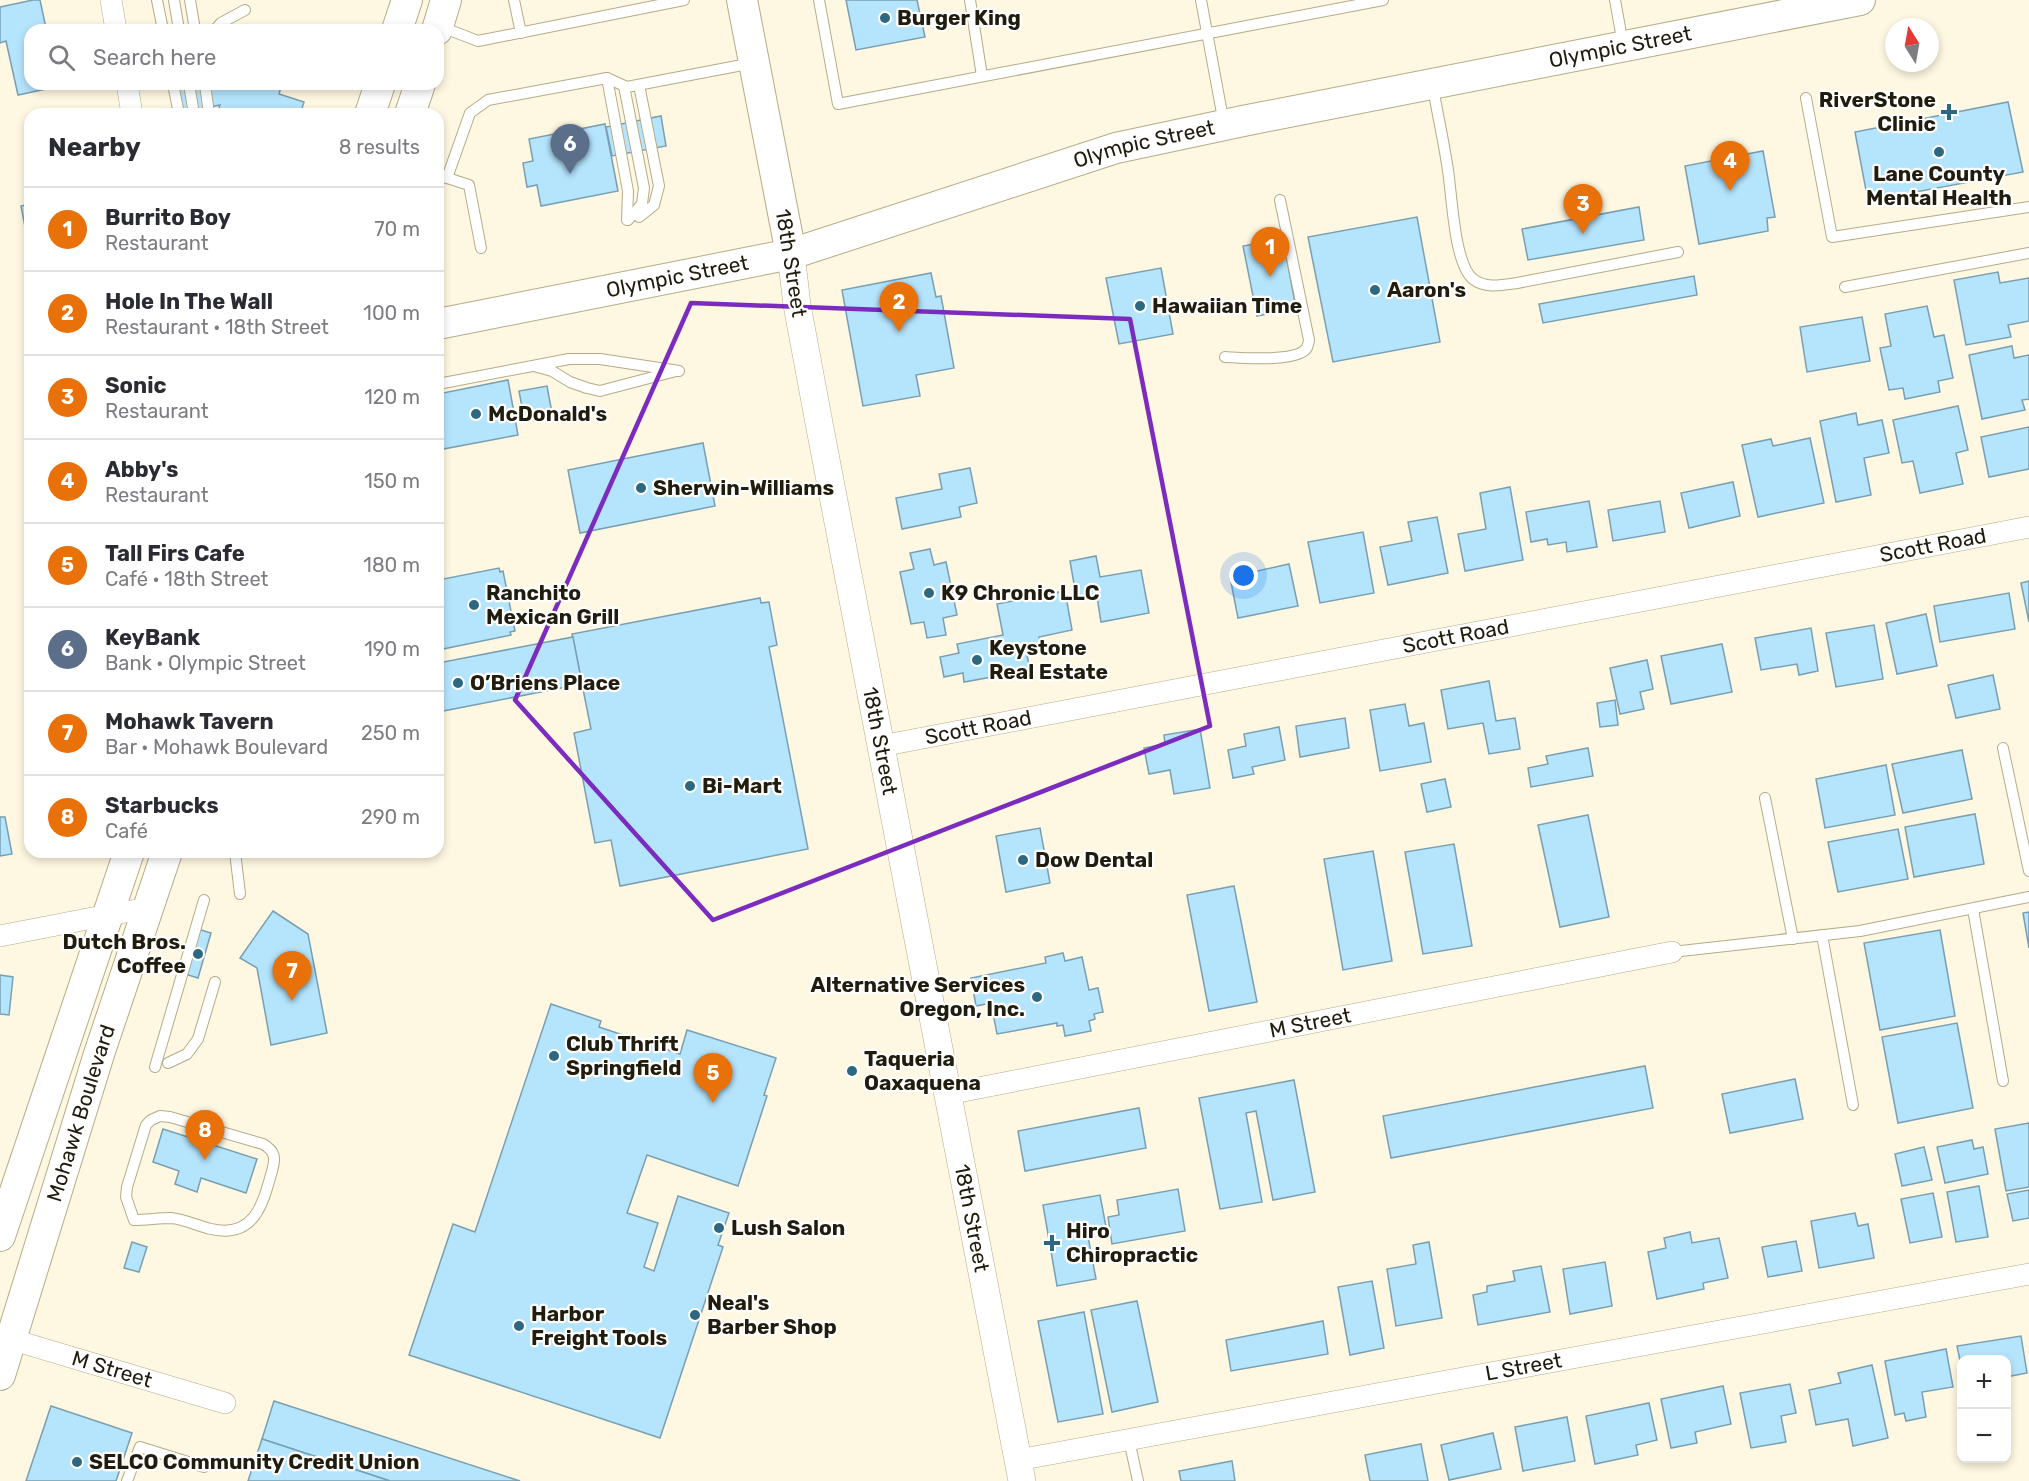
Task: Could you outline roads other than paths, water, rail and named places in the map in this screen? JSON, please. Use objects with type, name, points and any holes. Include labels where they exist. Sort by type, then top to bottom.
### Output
[{"type":"main road","points":[[399,24],[407,0]]},
{"type":"main road","name":"18th Street","points":[[742,0],[791,254]]},
{"type":"main road","name":"Olympic Street","points":[[444,323],[791,254],[1116,148],[1860,0]]},
{"type":"main road","points":[[372,108],[378,90]]},
{"type":"main road","points":[[413,108],[418,90]]},
{"type":"main road","name":"Mohawk Boulevard","points":[[0,1236],[127,858]]},
{"type":"main road","name":"Mohawk Boulevard","points":[[0,1375],[6,1337],[165,858]]},
{"type":"street","points":[[111,0],[116,24]]},
{"type":"street","points":[[128,90],[131,108]]},
{"type":"street","name":"18th Street","points":[[791,254],[797,304],[1020,1470]]},
{"type":"street","name":"Scott Road","points":[[881,746],[2029,527]]},
{"type":"street","points":[[0,936],[149,908]]},
{"type":"street","name":"M Street","points":[[948,1094],[1672,952]]},
{"type":"street","name":"L Street","points":[[1020,1470],[1130,1440],[2029,1274]]},
{"type":"street","name":"M Street","points":[[6,1337],[225,1403]]},
{"type":"lane","points":[[157,0],[162,24]]},
{"type":"lane","points":[[174,0],[178,24]]},
{"type":"lane","points":[[190,0],[194,24]]},
{"type":"lane","points":[[514,0],[520,33]]},
{"type":"lane","points":[[441,19],[478,41],[684,0]]},
{"type":"lane","points":[[819,0],[838,104],[1383,0]]},
{"type":"lane","points":[[970,0],[982,76]]},
{"type":"lane","points":[[1201,0],[1224,125]]},
{"type":"lane","points":[[1615,0],[1623,46]]},
{"type":"lane","points":[[220,24],[245,10]]},
{"type":"lane","points":[[444,172],[470,113],[488,100],[607,78],[624,86],[639,85],[754,63]]},
{"type":"lane","points":[[607,78],[633,219]]},
{"type":"lane","points":[[1432,84],[1448,166],[1450,197],[1461,261],[1473,279],[1491,286],[1517,283],[1678,252]]},
{"type":"lane","points":[[633,219],[654,205],[659,186],[639,85]]},
{"type":"lane","points":[[624,86],[644,188],[642,204],[633,219]]},
{"type":"lane","points":[[174,90],[178,108]]},
{"type":"lane","points":[[190,90],[193,108]]},
{"type":"lane","points":[[206,90],[209,108]]},
{"type":"lane","points":[[1806,98],[1832,237],[2029,207]]},
{"type":"lane","points":[[444,177],[469,185],[481,248]]},
{"type":"lane","points":[[1225,357],[1275,358],[1300,353],[1307,348],[1309,340],[1280,200]]},
{"type":"lane","points":[[1845,287],[2029,253]]},
{"type":"lane","points":[[444,383],[531,366],[569,359],[600,359],[679,370],[600,391],[570,382],[552,371],[531,366]]},
{"type":"lane","points":[[2003,748],[2029,871]]},
{"type":"lane","points":[[1765,798],[1792,939]]},
{"type":"lane","points":[[235,858],[240,894]]},
{"type":"lane","points":[[1672,952],[1860,931],[2029,897]]},
{"type":"lane","points":[[155,1067],[204,900]]},
{"type":"lane","points":[[1973,909],[2003,1081]]},
{"type":"lane","points":[[1822,935],[1853,1105]]},
{"type":"lane","points":[[168,1063],[187,1054],[198,1039],[215,982]]},
{"type":"lane","points":[[160,1116],[170,1117],[263,1144],[274,1153],[275,1161],[261,1208],[243,1227],[229,1231],[214,1230],[172,1218],[134,1220],[126,1197],[127,1186],[146,1125],[151,1120],[160,1116]]},
{"type":"lane","points":[[1130,1440],[1137,1481]]},
{"type":"lane","points":[[129,1443],[204,1467]]},
{"type":"lane","points":[[127,1481],[140,1447]]},
{"type":"place","name":"Burger King","points":[[885,18]]},
{"type":"place","name":"RiverStone Clinic","points":[[1949,112]]},
{"type":"place","name":"Lane County Mental Health","points":[[1939,152]]},
{"type":"place","name":"KeyBank","points":[[570,174]]},
{"type":"place","name":"Abby's","points":[[1730,191]]},
{"type":"place","name":"Sonic","points":[[1583,234]]},
{"type":"place","name":"Burrito Boy","points":[[1270,277]]},
{"type":"place","name":"Aaron's","points":[[1375,290]]},
{"type":"place","name":"Hawaiian Time","points":[[1140,306]]},
{"type":"place","name":"Hole In The Wall","points":[[899,332]]},
{"type":"place","name":"McDonald's","points":[[476,414]]},
{"type":"place","name":"Sherwin-Williams","points":[[641,488]]},
{"type":"place","name":"K9 Chronic LLC","points":[[929,593]]},
{"type":"place","name":"Ranchito Mexican Grill","points":[[474,605]]},
{"type":"place","name":"Keystone Real Estate","points":[[977,660]]},
{"type":"place","name":"O’Briens Place","points":[[458,683]]},
{"type":"place","name":"Bi-Mart","points":[[690,786]]},
{"type":"place","name":"Dow Dental","points":[[1023,860]]},
{"type":"place","name":"Dutch Bros. Coffee","points":[[198,954]]},
{"type":"place","name":"Alternative Services Oregon, Inc.","points":[[1037,997]]},
{"type":"place","name":"Mohawk Tavern","points":[[292,1001]]},
{"type":"place","name":"Club Thrift Springfield","points":[[554,1056]]},
{"type":"place","name":"Taqueria Oaxaquena","points":[[852,1071]]},
{"type":"place","name":"Tall Firs Cafe","points":[[713,1103]]},
{"type":"place","name":"Starbucks","points":[[205,1160]]},
{"type":"place","name":"Lush Salon","points":[[719,1228]]},
{"type":"place","name":"Hiro Chiropractic","points":[[1052,1243]]},
{"type":"place","name":"Neal's Barber Shop","points":[[695,1315]]},
{"type":"place","name":"Harbor Freight Tools","points":[[519,1326]]},
{"type":"place","name":"SELCO Community Credit Union","points":[[77,1462]]}]
